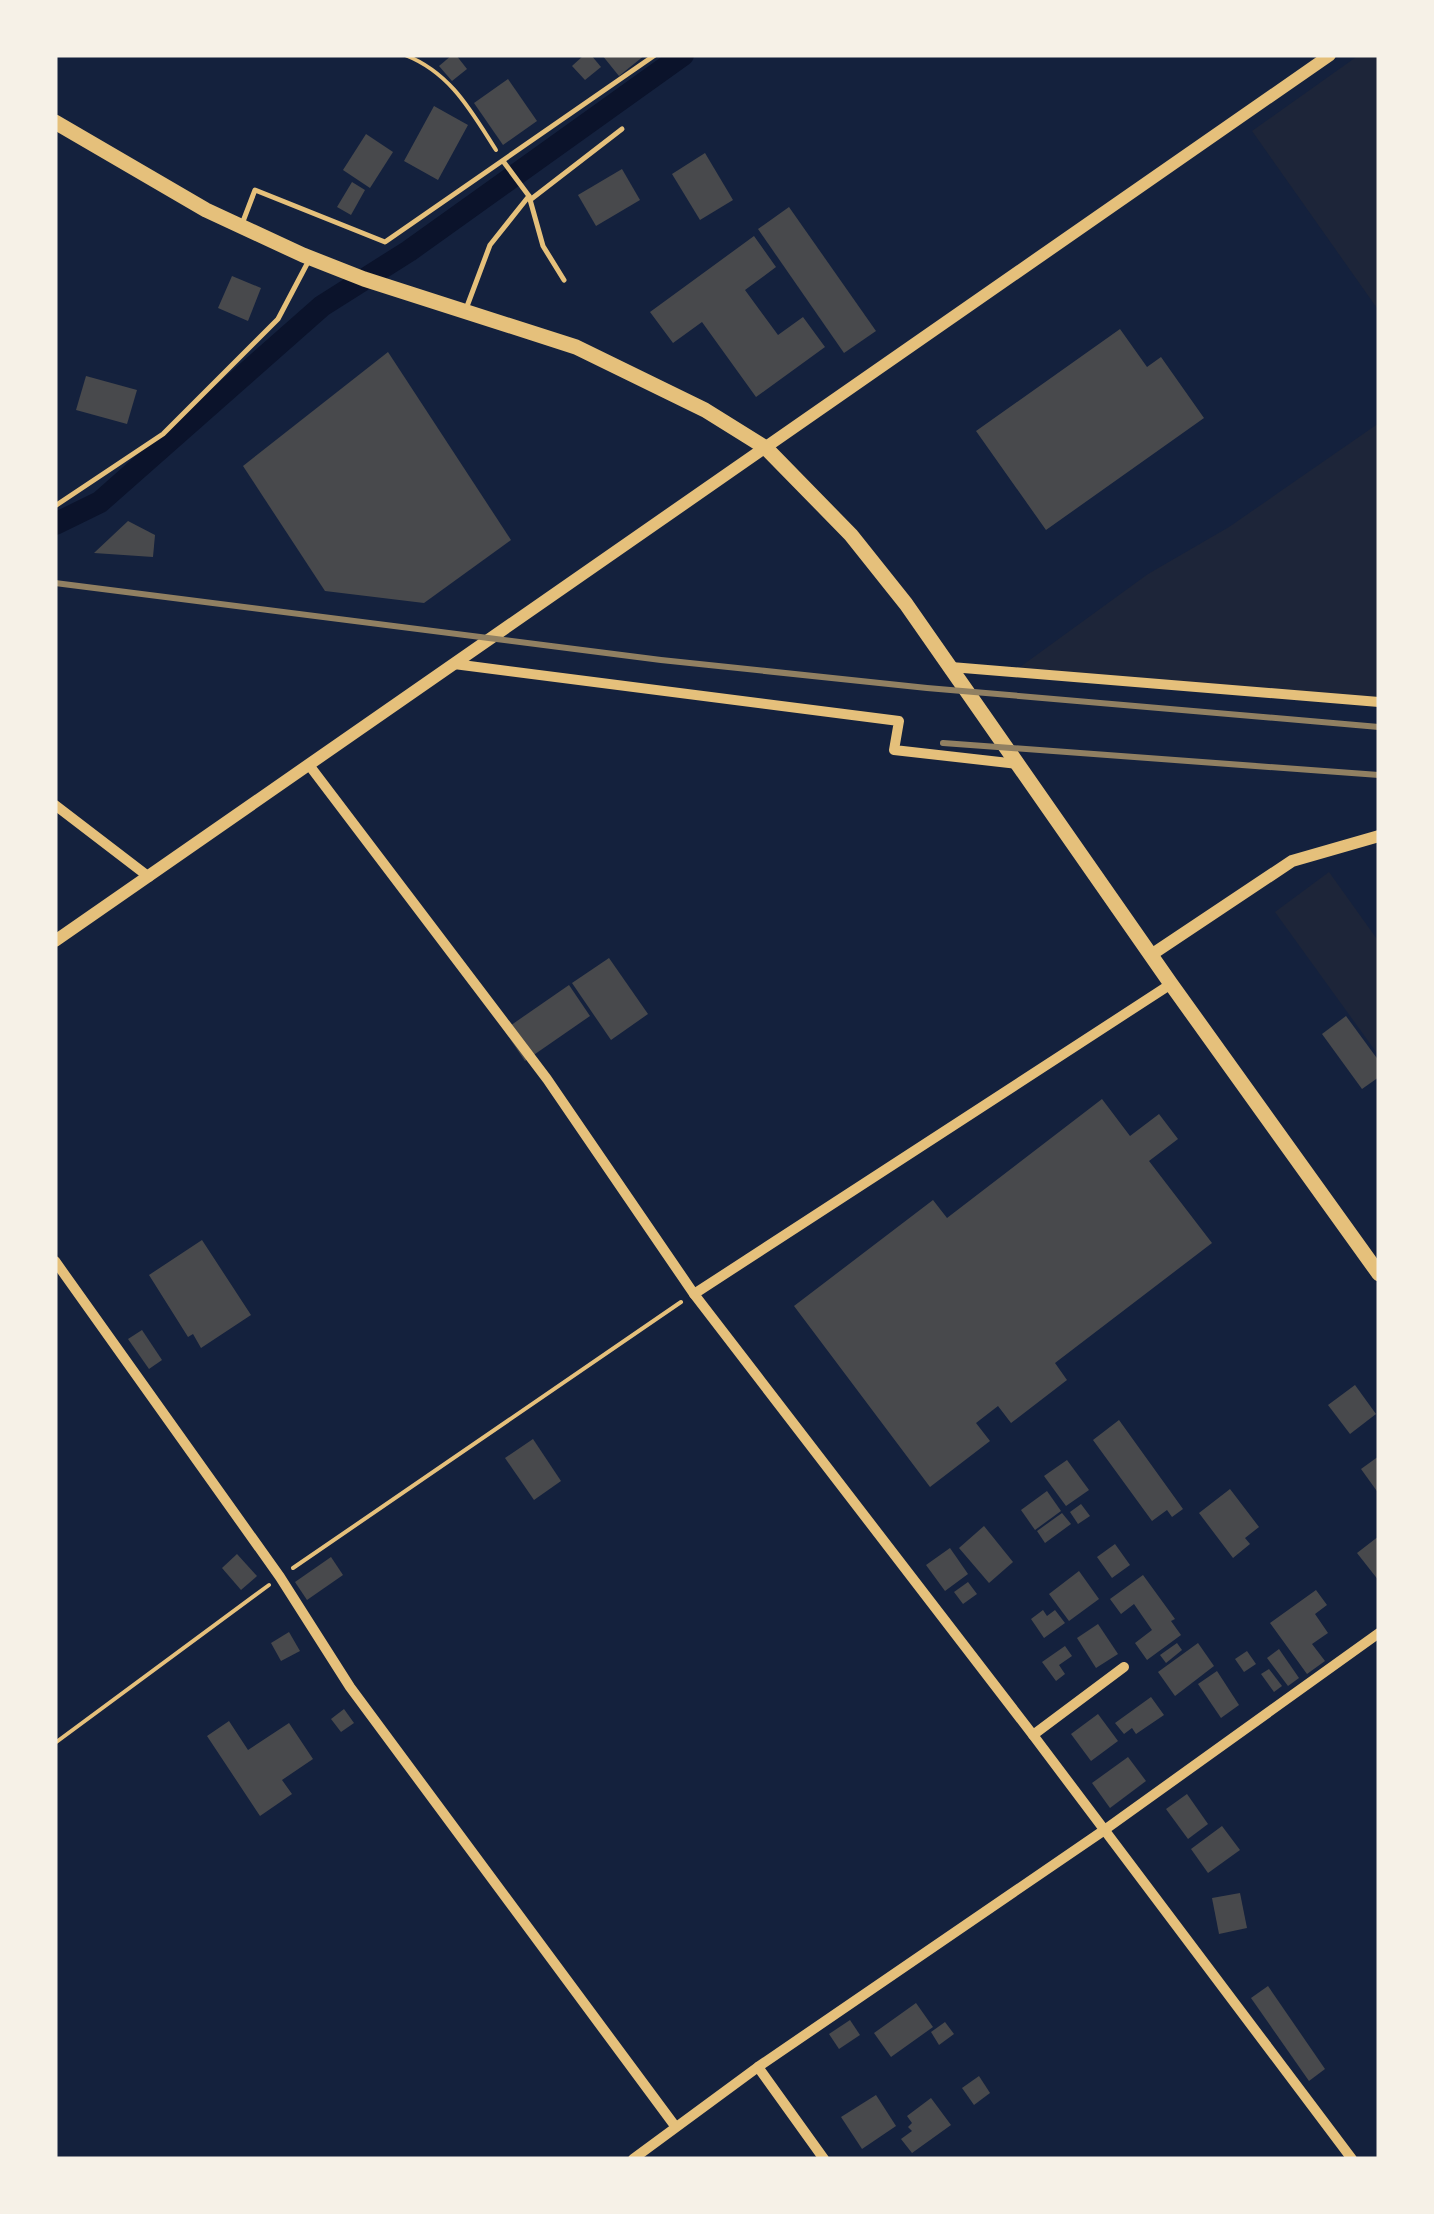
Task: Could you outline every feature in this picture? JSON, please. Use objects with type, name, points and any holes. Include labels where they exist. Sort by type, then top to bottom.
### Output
[{"type":"main road","points":[[55,122],[206,210],[310,258],[576,348],[705,410],[766,448],[851,535],[951,667],[1170,984],[1379,1274]]},
{"type":"street","points":[[55,941],[1330,55]]},
{"type":"street","points":[[454,664],[899,721],[894,750],[1019,764]]},
{"type":"street","points":[[951,667],[1379,702]]},
{"type":"street","points":[[309,765],[547,1080],[694,1294],[1352,2159]]},
{"type":"street","points":[[55,806],[149,877]]},
{"type":"street","points":[[1151,955],[1292,862],[1379,836]]},
{"type":"street","points":[[694,1294],[1170,984]]},
{"type":"street","points":[[55,1260],[280,1577],[350,1687],[675,2126]]},
{"type":"street","points":[[633,2159],[758,2067],[1103,1831],[1379,1633]]},
{"type":"street","points":[[1033,1735],[1124,1668]]},
{"type":"street","points":[[758,2067],[824,2159]]},
{"type":"lane","points":[[241,226],[255,190],[385,242],[655,55]]},
{"type":"lane","points":[[466,312],[490,245],[529,197],[622,129]]},
{"type":"lane","points":[[504,162],[529,197],[543,246],[564,280]]},
{"type":"lane","points":[[55,506],[163,434],[278,318],[310,258]]},
{"type":"path","points":[[406,55],[428,64],[460,94],[504,162]]},
{"type":"path","points":[[55,1743],[280,1577],[694,1294]]},
{"type":"shaded area","points":[[1359,55],[1379,55],[1379,311],[1252,131]]},
{"type":"shaded area","points":[[1379,423],[1379,697],[1243,692],[1020,667],[1148,574],[1229,527]]},
{"type":"shaded area","points":[[1329,872],[1379,942],[1379,1056],[1275,912]]},
{"type":"building","points":[[452,55],[467,69],[452,81],[439,66]]},
{"type":"building","points":[[584,55],[591,55],[601,67],[585,80],[572,66]]},
{"type":"building","points":[[602,55],[645,55],[619,76]]},
{"type":"building","points":[[508,79],[537,121],[503,145],[474,103]]},
{"type":"building","points":[[434,106],[468,125],[438,180],[404,161]]},
{"type":"building","points":[[366,134],[393,152],[370,188],[343,170]]},
{"type":"building","points":[[705,153],[733,200],[700,220],[672,174]]},
{"type":"building","points":[[622,169],[640,200],[596,226],[578,195]]},
{"type":"building","points":[[352,182],[365,190],[351,215],[337,207]]},
{"type":"building","points":[[789,207],[876,331],[844,353],[758,229]]},
{"type":"building","points":[[754,236],[776,267],[745,290],[778,335],[803,317],[825,347],[756,397],[702,322],[673,343],[650,312]]},
{"type":"building","points":[[232,276],[261,288],[248,321],[218,308]]},
{"type":"building","points":[[1120,329],[1147,367],[1161,357],[1204,418],[1046,530],[976,431]]},
{"type":"building","points":[[388,352],[511,540],[424,603],[325,591],[243,466]]},
{"type":"building","points":[[86,376],[137,390],[127,424],[76,410]]},
{"type":"building","points":[[128,521],[155,535],[153,557],[94,553]]},
{"type":"building","points":[[609,958],[648,1014],[611,1040],[572,983]]},
{"type":"building","points":[[569,985],[590,1016],[525,1061],[504,1030]]},
{"type":"building","points":[[1346,1016],[1379,1061],[1379,1077],[1362,1089],[1322,1034]]},
{"type":"building","points":[[1102,1099],[1130,1136],[1159,1114],[1178,1139],[1149,1161],[1212,1243],[1055,1363],[1067,1380],[1011,1423],[998,1406],[976,1423],[990,1441],[930,1487],[794,1306],[933,1200],[947,1218]]},
{"type":"building","points":[[202,1240],[251,1315],[201,1348],[193,1334],[188,1337],[149,1275]]},
{"type":"building","points":[[142,1330],[162,1360],[149,1369],[128,1339]]},
{"type":"building","points":[[1355,1385],[1376,1414],[1350,1434],[1328,1405]]},
{"type":"building","points":[[1119,1420],[1183,1509],[1172,1517],[1167,1510],[1152,1521],[1093,1440]]},
{"type":"building","points":[[533,1439],[561,1481],[534,1500],[505,1458]]},
{"type":"building","points":[[1379,1456],[1379,1494],[1361,1469]]},
{"type":"building","points":[[1067,1460],[1089,1490],[1066,1506],[1044,1476]]},
{"type":"building","points":[[1230,1489],[1259,1527],[1245,1538],[1250,1544],[1233,1558],[1199,1513]]},
{"type":"building","points":[[1047,1491],[1061,1511],[1035,1530],[1021,1510]]},
{"type":"building","points":[[1081,1504],[1090,1516],[1078,1524],[1070,1512]]},
{"type":"building","points":[[1062,1513],[1071,1524],[1045,1543],[1037,1531]]},
{"type":"building","points":[[984,1526],[1013,1562],[989,1583],[959,1548]]},
{"type":"building","points":[[1379,1536],[1379,1581],[1357,1553]]},
{"type":"building","points":[[1115,1544],[1130,1565],[1112,1578],[1097,1557]]},
{"type":"building","points":[[950,1548],[968,1574],[945,1591],[926,1565]]},
{"type":"building","points":[[237,1554],[257,1576],[241,1590],[222,1568]]},
{"type":"building","points":[[331,1557],[343,1575],[307,1600],[295,1582]]},
{"type":"building","points":[[1079,1571],[1099,1599],[1069,1621],[1049,1594]]},
{"type":"building","points":[[1143,1575],[1175,1619],[1171,1621],[1181,1635],[1147,1660],[1135,1643],[1152,1630],[1134,1604],[1121,1614],[1110,1599]]},
{"type":"building","points":[[968,1582],[977,1594],[963,1604],[954,1592]]},
{"type":"building","points":[[1316,1590],[1327,1605],[1315,1614],[1328,1633],[1312,1644],[1325,1661],[1307,1674],[1270,1623]]},
{"type":"building","points":[[1043,1610],[1047,1616],[1055,1610],[1065,1623],[1044,1638],[1031,1619]]},
{"type":"building","points":[[1098,1624],[1118,1654],[1096,1668],[1077,1638]]},
{"type":"building","points":[[289,1632],[300,1651],[281,1661],[271,1643]]},
{"type":"building","points":[[1177,1643],[1182,1650],[1166,1663],[1160,1655]]},
{"type":"building","points":[[1198,1643],[1214,1666],[1175,1696],[1158,1672]]},
{"type":"building","points":[[1065,1646],[1072,1656],[1059,1665],[1065,1674],[1056,1681],[1042,1662]]},
{"type":"building","points":[[1279,1649],[1299,1678],[1288,1686],[1267,1658]]},
{"type":"building","points":[[1247,1651],[1256,1664],[1244,1672],[1235,1659]]},
{"type":"building","points":[[1269,1669],[1282,1686],[1274,1692],[1261,1674]]},
{"type":"building","points":[[1217,1671],[1239,1705],[1221,1718],[1198,1684]]},
{"type":"building","points":[[1151,1697],[1164,1715],[1136,1734],[1132,1728],[1124,1734],[1115,1723]]},
{"type":"building","points":[[344,1709],[354,1723],[341,1732],[331,1719]]},
{"type":"building","points":[[1098,1714],[1118,1741],[1091,1761],[1071,1734]]},
{"type":"building","points":[[229,1721],[248,1750],[289,1723],[313,1759],[282,1780],[292,1794],[260,1816],[207,1736]]},
{"type":"building","points":[[1128,1757],[1146,1781],[1110,1808],[1092,1783]]},
{"type":"building","points":[[1187,1794],[1208,1824],[1188,1839],[1166,1809]]},
{"type":"building","points":[[1222,1826],[1240,1850],[1208,1873],[1191,1849]]},
{"type":"building","points":[[1240,1893],[1247,1928],[1219,1934],[1212,1898]]},
{"type":"building","points":[[1268,1986],[1325,2069],[1309,2081],[1251,1998]]},
{"type":"building","points":[[916,2003],[933,2027],[891,2057],[874,2033]]},
{"type":"building","points":[[850,2020],[860,2035],[839,2049],[829,2034]]},
{"type":"building","points":[[945,2022],[954,2034],[939,2045],[931,2032]]},
{"type":"building","points":[[979,2076],[990,2093],[974,2105],[962,2088]]},
{"type":"building","points":[[876,2095],[896,2126],[862,2149],[841,2117]]},
{"type":"building","points":[[931,2098],[951,2125],[912,2153],[901,2139],[912,2131],[907,2116]]},
{"type":"waterway","points":[[55,524],[100,502],[322,306],[409,251],[683,55]]},
{"type":"railway","points":[[55,583],[661,660],[927,688],[1379,727]]},
{"type":"railway","points":[[943,743],[1379,775]]}]
